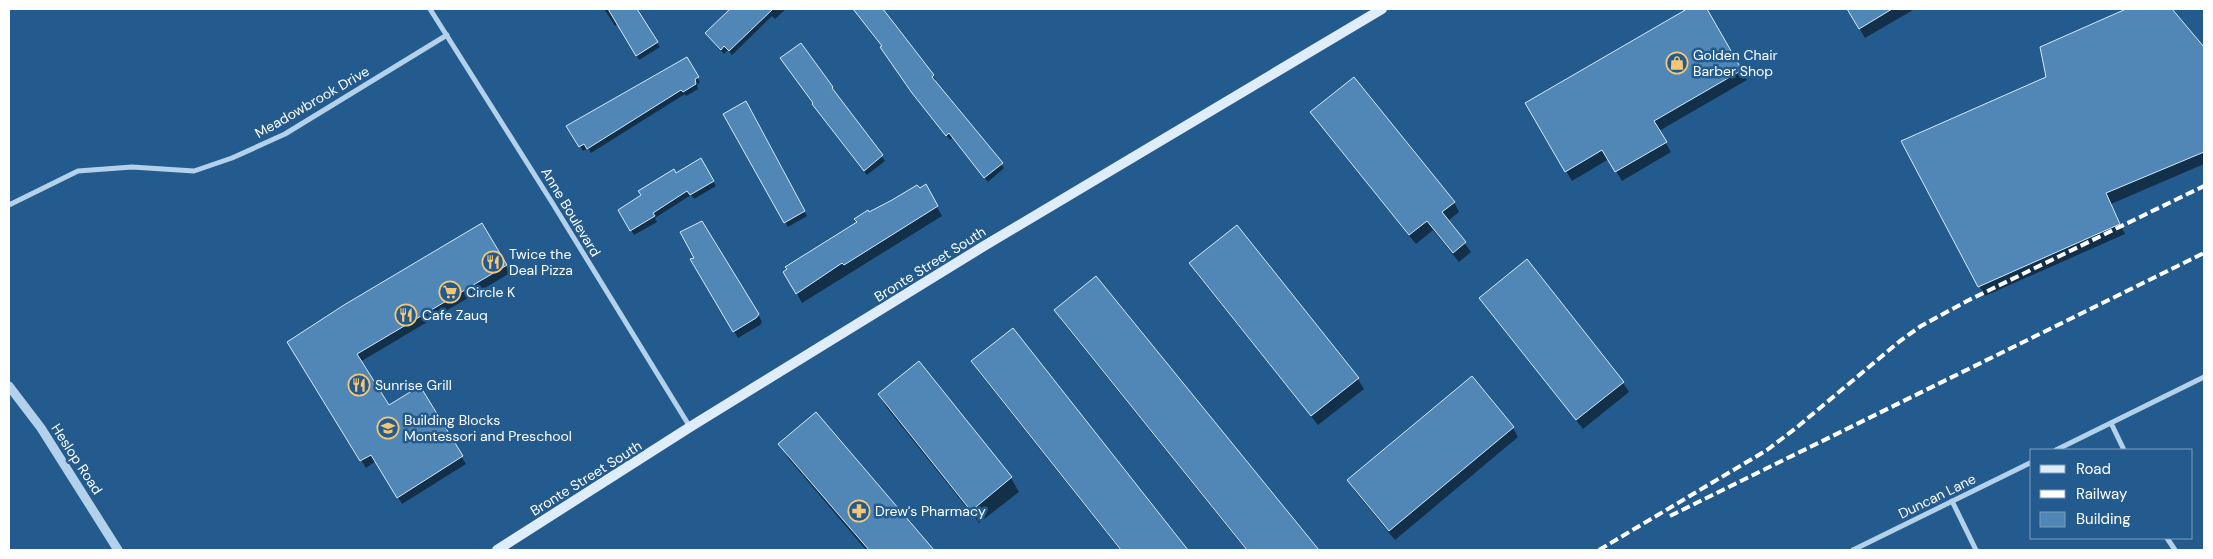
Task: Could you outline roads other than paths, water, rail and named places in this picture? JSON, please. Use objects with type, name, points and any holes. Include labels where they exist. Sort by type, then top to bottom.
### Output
[{"type":"main road","name":"Bronte Street South","points":[[497,550],[690,427],[984,246],[1382,9]]},
{"type":"street","name":"Anne Boulevard","points":[[430,9],[690,427]]},
{"type":"street","name":"Meadowbrook Drive","points":[[9,206],[78,171],[132,167],[194,171],[232,158],[285,134],[447,35]]},
{"type":"street","points":[[2058,449],[2204,377]]},
{"type":"street","name":"Heslop Road","points":[[9,386],[41,428],[118,550]]},
{"type":"street","points":[[2111,423],[2124,449]]},
{"type":"street","name":"Duncan Lane","points":[[1853,550],[2030,463]]},
{"type":"street","points":[[1952,501],[1976,550]]},
{"type":"street","points":[[2167,539],[2175,550]]},
{"type":"railway","points":[[1599,550],[1767,450],[1921,326],[1967,301],[2204,186]]},
{"type":"railway","points":[[1670,516],[2204,253]]},
{"type":"place","name":"Golden Chair Barber Shop","points":[[1677,63]]},
{"type":"place","name":"Twice the Deal Pizza","points":[[493,262]]},
{"type":"place","name":"Circle K","points":[[450,292]]},
{"type":"place","name":"Cafe Zauq","points":[[406,315]]},
{"type":"place","name":"Sunrise Grill","points":[[359,385]]},
{"type":"place","name":"Building Blocks Montessori and Preschool","points":[[388,428]]},
{"type":"place","name":"Drew's Pharmacy","points":[[859,511]]}]
